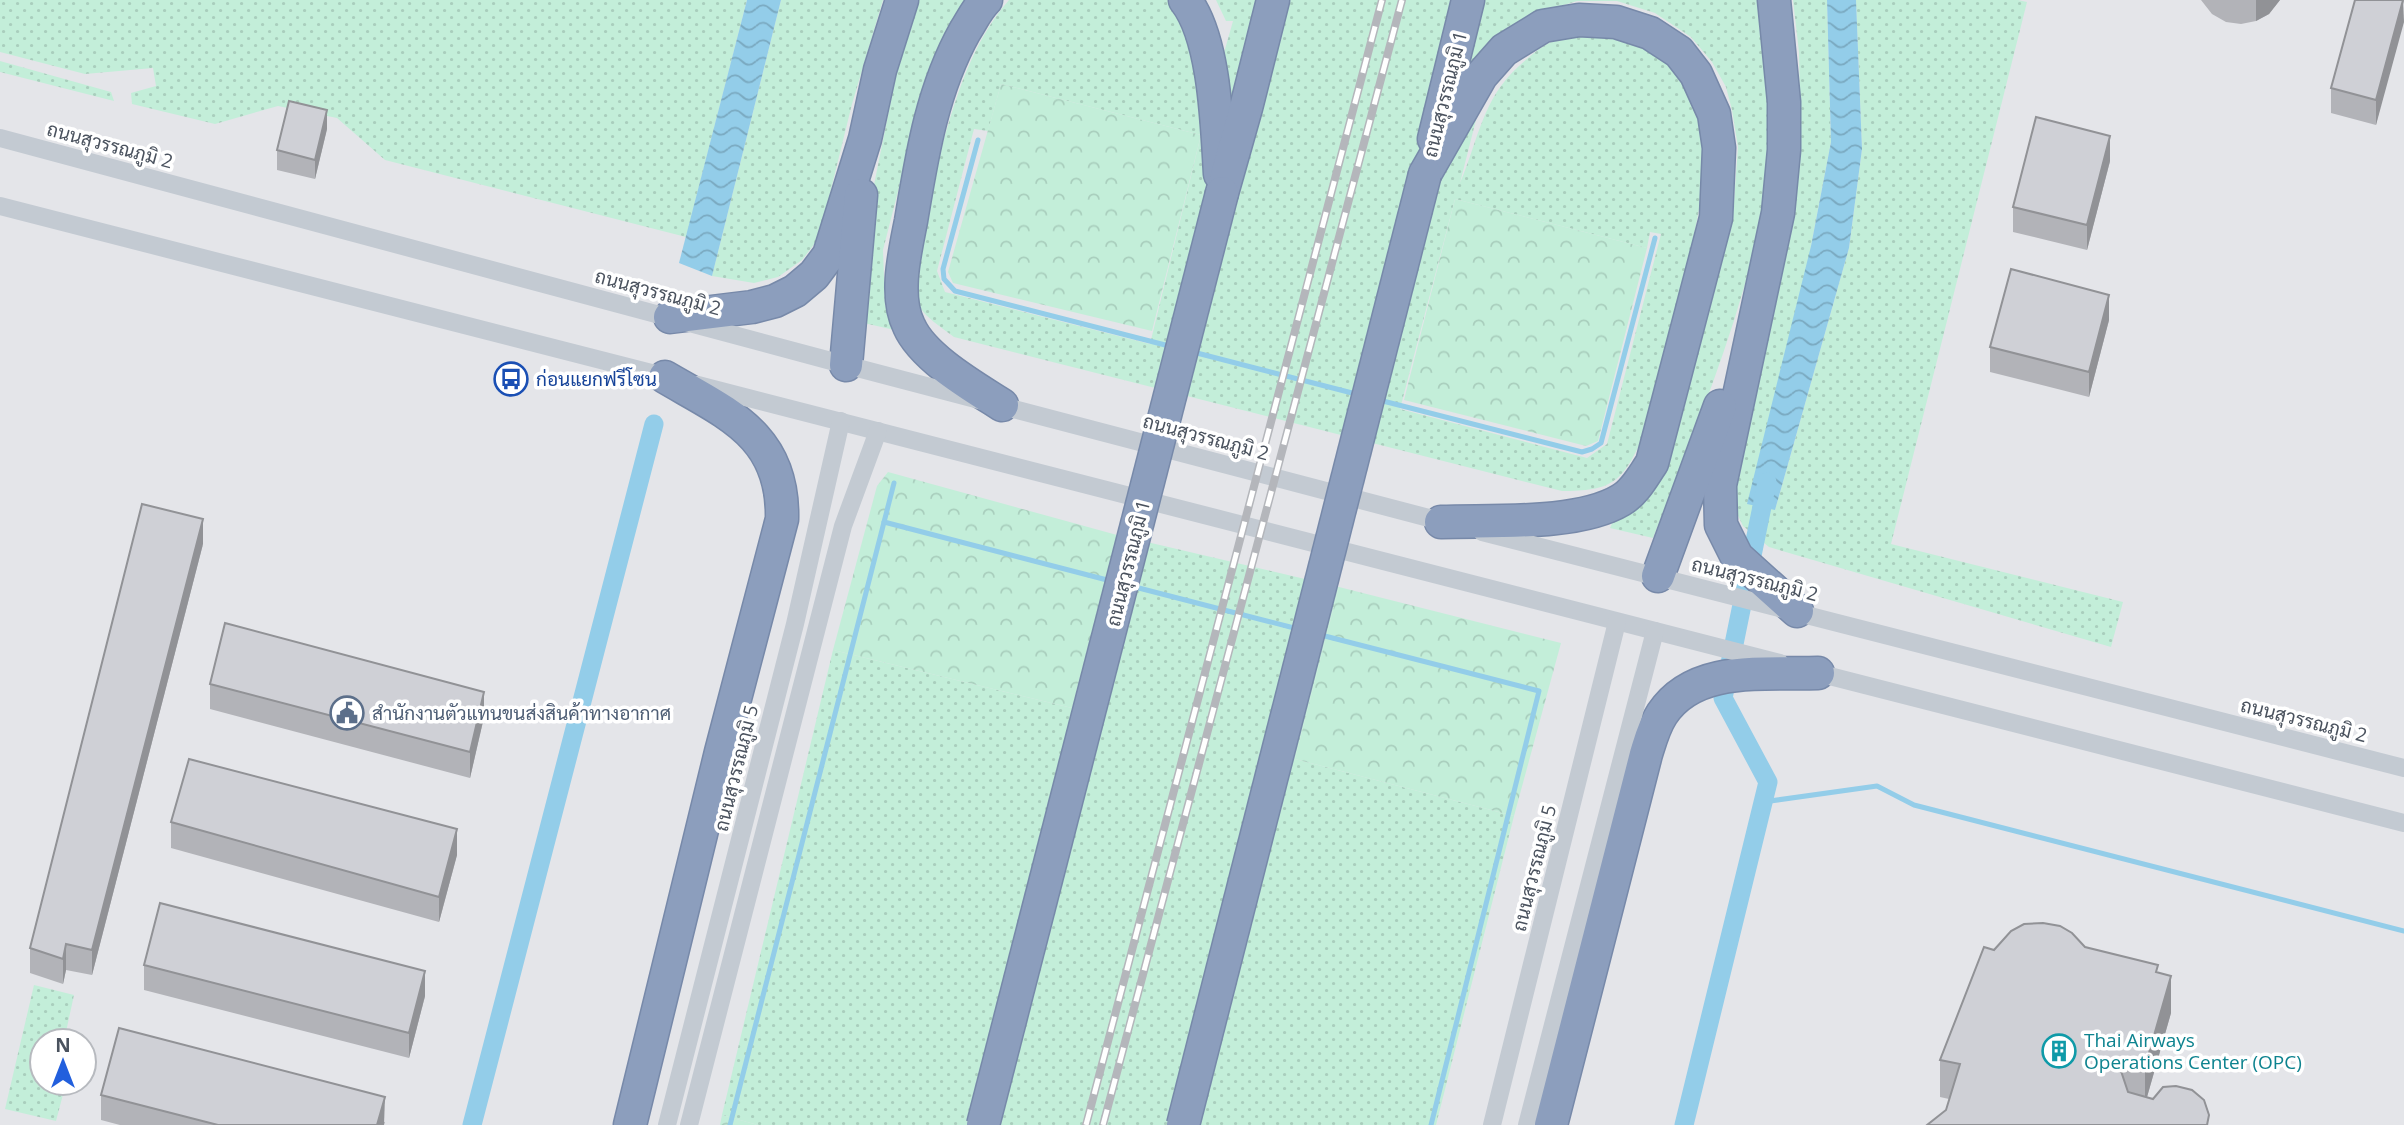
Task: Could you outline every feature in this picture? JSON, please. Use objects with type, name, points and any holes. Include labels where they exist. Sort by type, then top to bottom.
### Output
[{"type":"highway","points":[[670,317],[752,307],[775,301],[795,291],[814,275],[829,255],[866,139],[880,70],[902,0]]},
{"type":"highway","points":[[986,0],[959,42],[944,77],[926,134],[902,274],[903,301],[909,327],[946,368],[1002,405]]},
{"type":"highway","points":[[1185,0],[1193,10],[1206,52],[1215,109],[1222,193]]},
{"type":"highway","name":"ถนนสุวรรณภูมิ 1","points":[[983,1125],[1273,0]]},
{"type":"highway","name":"ถนนสุวรรณภูมิ 1","points":[[1183,1125],[1468,0]]},
{"type":"highway","points":[[1774,0],[1784,102],[1784,150],[1778,213],[1720,485],[1721,525],[1737,557],[1797,611]]},
{"type":"highway","points":[[1425,174],[1481,76],[1504,50],[1543,26],[1578,20],[1616,22],[1650,33],[1679,52],[1696,74],[1714,114],[1719,148],[1718,200],[1711,240],[1652,463],[1633,490],[1621,500],[1590,512],[1549,519],[1441,522]]},
{"type":"highway","points":[[846,365],[866,139]]},
{"type":"highway","points":[[1658,576],[1761,296]]},
{"type":"highway","points":[[630,1125],[779,530],[783,497],[778,473],[765,447],[722,410],[665,377]]},
{"type":"highway","points":[[1550,1125],[1646,754],[1662,714],[1674,699],[1689,688],[1706,681],[1726,676],[1818,673]]},
{"type":"street","name":"ถนนสุวรรณภูมิ 2","points":[[0,138],[1441,522],[2404,768]]},
{"type":"street","points":[[0,206],[2404,823]]},
{"type":"street","name":"ถนนสุวรรณภูมิ 5","points":[[667,1125],[795,624],[841,421]]},
{"type":"street","points":[[690,1125],[843,526],[878,431]]},
{"type":"street","name":"ถนนสุวรรณภูมิ 5","points":[[1492,1125],[1618,622]]},
{"type":"street","points":[[1527,1125],[1655,631]]},
{"type":"shaded area","points":[[0,0],[2404,0],[2404,1125],[0,1125]]},
{"type":"green space","points":[[0,0],[747,0],[686,237],[385,160],[337,118],[278,106],[215,124],[132,104],[131,93],[156,86],[153,68],[85,74],[0,52]]},
{"type":"green space","points":[[781,0],[883,0],[852,104],[819,238],[802,260],[778,277],[754,283],[712,276]]},
{"type":"green space","points":[[919,0],[965,0],[943,37],[928,74],[883,250],[885,305],[899,331],[855,321],[870,205],[897,70]]},
{"type":"green space","points":[[1009,0],[1173,0],[1201,53],[1203,127],[1233,21],[1226,21],[1216,0],[1761,0],[1771,105],[1770,159],[1763,211],[1729,335],[1653,538],[1610,528],[1614,519],[1663,467],[1726,244],[1734,202],[1738,147],[1732,110],[1726,87],[1712,62],[1691,37],[1655,13],[1617,1],[1577,1],[1538,13],[1496,41],[1460,183],[1482,121],[1497,92],[1527,59],[1554,41],[1583,34],[1610,34],[1635,41],[1657,53],[1675,71],[1689,93],[1699,119],[1703,166],[1697,222],[1642,439],[1628,466],[1613,481],[1592,489],[1562,491],[954,337],[933,321],[916,301],[909,266],[958,94],[974,54],[995,17]],"holes":[[[1001,84],[1201,135],[1150,344],[945,292],[937,271],[974,129],[988,131]],[[1455,199],[1647,248],[1650,232],[1661,234],[1607,444],[1587,458],[1400,409]]]},
{"type":"green space","points":[[1793,0],[1827,0],[1831,142],[1811,246],[1775,510],[1849,248],[1862,149],[1856,0],[2027,2],[1891,544],[2123,602],[2111,647],[1769,547],[1743,526],[1732,503],[1800,102],[1799,52]]},
{"type":"green space","points":[[0,61],[111,92],[114,101],[0,72]]},
{"type":"green space","points":[[1001,84],[1201,135],[1152,331],[953,283],[948,272]]},
{"type":"green space","points":[[1455,199],[1647,248],[1598,441],[1586,446],[1404,400]]},
{"type":"green space","points":[[888,472],[1117,535],[1072,708],[833,650],[877,486]]},
{"type":"green space","points":[[1117,535],[1339,587],[1295,759],[1514,816],[1436,1125],[758,1125],[722,1115],[833,650],[1072,708]]},
{"type":"green space","points":[[1339,587],[1561,643],[1514,816],[1295,759]]},
{"type":"green space","points":[[34,985],[74,995],[67,1027],[28,1027],[28,1097],[62,1097],[56,1121],[5,1109]]},
{"type":"green space","points":[[722,1115],[758,1125],[720,1125]]},
{"type":"water","points":[[747,0],[781,0],[712,276],[679,263]]},
{"type":"water","points":[[1827,0],[1856,0],[1862,149],[1849,248],[1775,510],[1747,504],[1811,246],[1831,142]]},
{"type":"building","points":[[2355,0],[2403,0],[2376,100],[2331,88]]},
{"type":"building","points":[[289,101],[327,110],[315,160],[277,150]]},
{"type":"building","points":[[2036,117],[2110,136],[2087,225],[2013,207]]},
{"type":"building","points":[[2011,269],[2109,295],[2089,372],[1990,347]]},
{"type":"building","points":[[142,504],[203,519],[92,950],[66,944],[63,959],[30,948]]},
{"type":"building","points":[[225,623],[484,692],[470,752],[210,684]]},
{"type":"building","points":[[189,759],[457,829],[439,897],[171,822]]},
{"type":"building","points":[[160,903],[425,971],[409,1033],[144,965]]},
{"type":"building","name":"Thai Airways Operations Center (OPC)","points":[[2024,924],[2060,926],[2072,933],[2085,947],[2158,965],[2156,972],[2171,976],[2145,1067],[2117,1059],[2128,1092],[2153,1099],[2163,1087],[2176,1086],[2192,1090],[2204,1100],[2209,1115],[2207,1125],[1927,1125],[1946,1110],[1960,1064],[1940,1060],[1984,947],[1994,950],[2011,931]]},
{"type":"building","points":[[119,1028],[385,1097],[377,1125],[218,1125],[101,1095]]},
{"type":"waterway","points":[[978,140],[943,269],[944,279],[955,291],[1173,347]]},
{"type":"waterway","points":[[1379,400],[1582,452],[1592,449],[1601,443],[1655,238]]},
{"type":"waterway","points":[[1193,352],[1360,395]]},
{"type":"waterway","points":[[472,1125],[654,424]]},
{"type":"waterway","points":[[1684,1125],[1768,782],[1723,698],[1767,482]]},
{"type":"waterway","points":[[730,1125],[894,483]]},
{"type":"waterway","points":[[884,522],[1111,581]]},
{"type":"waterway","points":[[1131,586],[1298,629]]},
{"type":"waterway","points":[[1317,634],[1539,691],[1431,1125]]},
{"type":"waterway","points":[[1763,802],[1877,786],[1914,805],[2404,931]]},
{"type":"railway","points":[[1086,1125],[1382,0]]},
{"type":"railway","points":[[1103,1125],[1402,0]]},
{"type":"place","name":"ก่อนแยกฟรีโซน","points":[[511,379]]},
{"type":"place","name":"สำนักงานตัวแทนขนส่งสินค้าทางอากาศ","points":[[347,713]]},
{"type":"place","name":"Thai Airways Operations Center (OPC)","points":[[2059,1051]]}]
